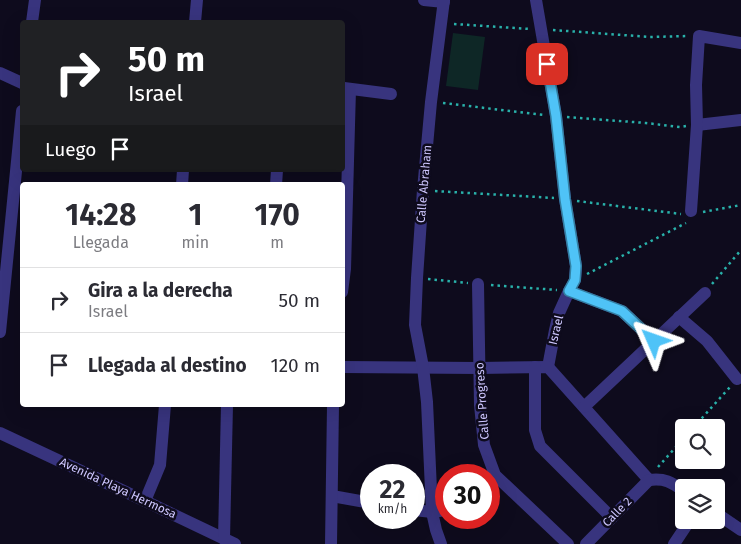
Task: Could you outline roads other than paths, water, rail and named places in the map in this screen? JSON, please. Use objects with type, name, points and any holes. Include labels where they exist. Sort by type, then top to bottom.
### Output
[{"type":"street","points":[[32,20],[35,0]]},
{"type":"street","points":[[195,20],[197,0]]},
{"type":"street","points":[[424,0],[444,1]]},
{"type":"street","name":"Israel","points":[[536,0],[556,116],[565,199],[576,266],[572,285],[559,313],[548,367]]},
{"type":"street","name":"Calle Abraham","points":[[441,544],[432,512],[428,402],[424,367],[415,325],[423,190],[431,102],[444,1]]},
{"type":"street","points":[[692,216],[699,36],[741,43]]},
{"type":"street","points":[[0,73],[20,82]]},
{"type":"street","points":[[345,154],[346,88],[391,94]]},
{"type":"street","points":[[697,125],[741,120]]},
{"type":"street","points":[[0,332],[18,194],[20,152]]},
{"type":"street","name":"Calle Progreso","points":[[478,284],[480,405],[484,445],[495,475],[568,544]]},
{"type":"street","points":[[572,285],[622,311],[654,341]]},
{"type":"street","points":[[584,407],[705,293]]},
{"type":"street","points":[[679,317],[707,341],[737,379]]},
{"type":"street","points":[[345,367],[548,367],[649,480],[659,479],[675,485]]},
{"type":"street","points":[[535,368],[535,430],[540,446],[612,518]]},
{"type":"street","points":[[146,501],[160,465],[165,407]]},
{"type":"street","points":[[227,407],[229,542]]},
{"type":"street","points":[[331,544],[332,407]]},
{"type":"street","name":"Avenida Playa Hermosa","points":[[0,433],[229,542]]},
{"type":"street","name":"Calle 2","points":[[586,544],[649,480]]},
{"type":"street","points":[[332,496],[360,501]]},
{"type":"street","points":[[425,511],[435,512]]},
{"type":"street","points":[[725,519],[741,530]]},
{"type":"street","points":[[674,544],[684,529]]}]
